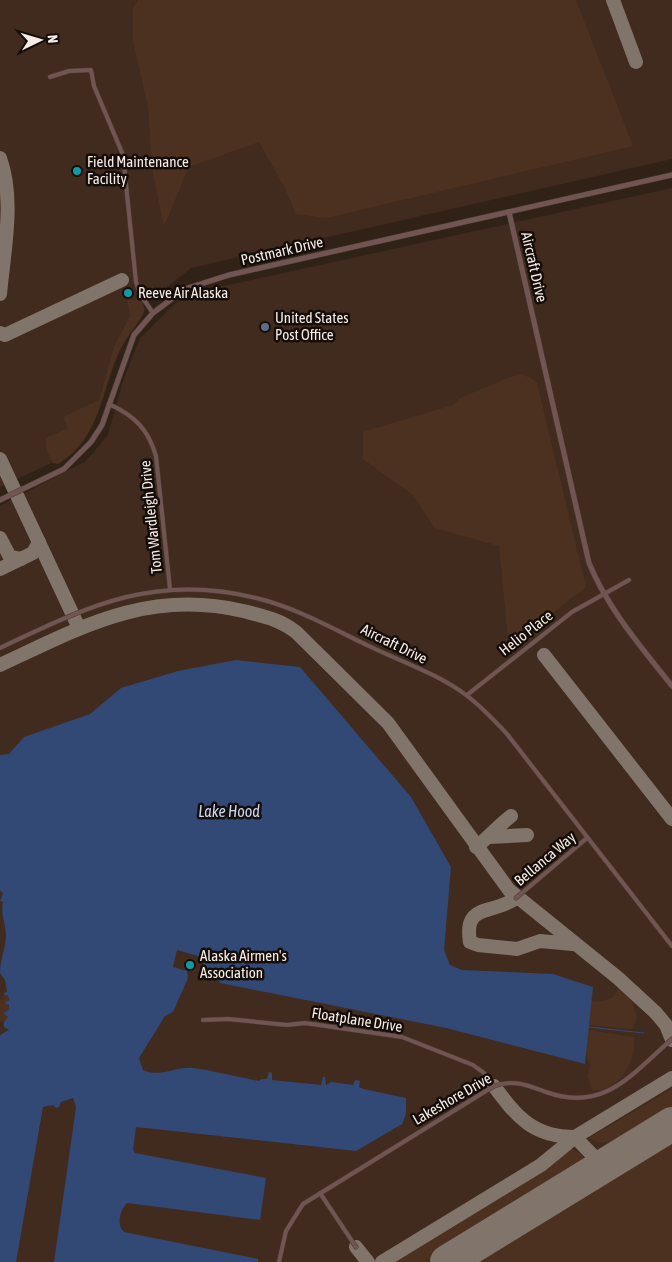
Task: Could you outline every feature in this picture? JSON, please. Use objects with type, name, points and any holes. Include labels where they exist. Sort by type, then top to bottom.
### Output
[{"type":"street","points":[[50,77],[69,71],[91,70],[94,86],[123,155],[136,280],[140,294],[153,313]]},
{"type":"street","name":"Postmark Drive","points":[[0,500],[64,469],[91,442],[102,425],[134,335],[153,313],[185,289],[210,280],[672,175]]},
{"type":"street","name":"Aircraft Drive","points":[[509,212],[589,563],[603,594],[672,686]]},
{"type":"street","name":"Tom Wardleigh Drive","points":[[110,404],[135,418],[142,425],[156,456],[170,589]]},
{"type":"street","name":"Helio Place","points":[[467,695],[572,612],[629,580]]},
{"type":"street","name":"Aircraft Drive","points":[[0,648],[72,614],[105,601],[170,589],[222,591],[262,599],[313,620],[454,687],[467,695],[507,734],[672,946]]},
{"type":"street","name":"Bellanca Way","points":[[516,898],[588,838]]},
{"type":"street","name":"Floatplane Drive","points":[[203,1020],[228,1019],[287,1025],[305,1023],[402,1037],[473,1065],[484,1073],[494,1086]]},
{"type":"street","name":"Lakeshore Drive","points":[[279,1262],[282,1243],[290,1222],[304,1204],[494,1086],[517,1082],[561,1098],[589,1098],[611,1090],[672,1039]]},
{"type":"street","points":[[320,1193],[356,1247]]},
{"type":"shaded area","points":[[0,0],[672,0],[672,159],[191,268],[130,316],[114,346],[96,410],[79,444],[49,464],[0,487]]},
{"type":"shaded area","points":[[138,0],[576,0],[633,146],[326,218],[296,214],[284,186],[259,142],[189,167],[164,226],[152,169],[148,107],[133,41],[133,8]]},
{"type":"shaded area","points":[[672,188],[672,1165],[509,1262],[0,1262],[0,506],[86,461],[108,435],[123,381],[140,338],[178,301],[210,289]]},
{"type":"shaded area","points":[[127,299],[142,301],[145,310],[119,352],[97,414],[83,442],[72,454],[58,464],[53,463],[46,449],[46,438],[68,428],[63,417],[99,400],[114,346],[130,316]]},
{"type":"shaded area","points":[[518,374],[529,377],[537,383],[586,587],[534,628],[508,639],[499,546],[435,528],[414,496],[363,459],[363,432],[453,405],[460,398]]},
{"type":"shaded area","points":[[620,987],[631,998],[637,1018],[632,1029],[589,1025],[591,1002],[612,998]]},
{"type":"shaded area","points":[[4,995],[8,995],[8,1019],[4,1022],[0,1021],[0,999],[3,999]]},
{"type":"shaded area","points":[[588,1030],[634,1037],[633,1055],[629,1065],[618,1081],[601,1090],[592,1090],[588,1076],[590,1065],[586,1053]]},
{"type":"shaded area","points":[[672,1089],[672,1107],[643,1127],[620,1139],[608,1142],[598,1142],[589,1138]]},
{"type":"shaded area","points":[[672,1141],[672,1262],[478,1262]]},
{"type":"shaded area","points":[[570,1148],[583,1155],[583,1162],[578,1166],[426,1262],[393,1262],[541,1173]]},
{"type":"water","name":"Lake Hood","points":[[236,660],[300,667],[411,797],[451,867],[444,950],[450,965],[462,970],[553,974],[593,987],[585,1064],[446,1028],[220,983],[217,974],[202,971],[205,958],[177,950],[173,967],[187,971],[188,978],[173,1012],[165,1016],[139,1058],[143,1070],[156,1073],[193,1068],[259,1081],[267,1079],[269,1072],[272,1073],[272,1080],[321,1085],[323,1077],[325,1077],[326,1085],[331,1082],[353,1085],[355,1080],[360,1081],[359,1087],[364,1089],[406,1098],[406,1114],[402,1124],[356,1151],[136,1127],[133,1150],[135,1153],[266,1178],[260,1220],[127,1203],[122,1210],[120,1218],[120,1226],[124,1232],[258,1259],[258,1262],[54,1262],[76,1107],[73,1098],[61,1102],[59,1107],[56,1108],[53,1105],[43,1107],[16,1262],[0,1262],[0,1035],[9,1030],[4,1027],[4,1022],[8,1017],[3,1013],[8,1011],[9,1005],[4,1003],[9,1000],[8,995],[4,995],[7,992],[5,980],[0,973],[6,937],[2,911],[3,902],[0,901],[3,893],[0,891],[0,755],[9,754],[24,737],[90,714],[121,688],[178,671]]},
{"type":"waterway","points":[[588,1027],[644,1033]]},
{"type":"taxiway","points":[[613,0],[636,62]]},
{"type":"taxiway","points":[[0,158],[7,191],[8,208],[0,294]]},
{"type":"taxiway","points":[[0,333],[5,335],[122,280]]},
{"type":"taxiway","points":[[0,459],[79,628]]},
{"type":"taxiway","points":[[0,538],[10,557],[21,559]]},
{"type":"taxiway","points":[[0,569],[33,553],[39,542]]},
{"type":"taxiway","points":[[0,665],[89,625],[117,615],[147,608],[177,605],[209,605],[271,618],[283,624],[296,632],[388,723],[509,890],[618,978],[656,1013],[666,1025],[672,1040]]},
{"type":"taxiway","points":[[544,655],[672,819]]},
{"type":"taxiway","points":[[476,847],[511,816]]},
{"type":"taxiway","points":[[489,837],[527,835]]},
{"type":"taxiway","points":[[516,898],[476,915],[471,921],[469,929],[470,942],[478,945],[517,949],[540,941],[573,944]]},
{"type":"taxiway","points":[[382,1262],[541,1165],[575,1137],[672,1078]]},
{"type":"taxiway","points":[[494,1086],[510,1107],[527,1123],[548,1133],[575,1137],[603,1166]]},
{"type":"taxiway","points":[[356,1247],[368,1262]]},
{"type":"runway","points":[[447,1262],[672,1124]]},
{"type":"place","name":"Field Maintenance Facility","points":[[77,171]]},
{"type":"place","name":"Reeve Air Alaska","points":[[128,293]]},
{"type":"place","name":"United States Post Office","points":[[265,327]]},
{"type":"place","name":"Alaska Airmen's Association","points":[[190,965]]}]
